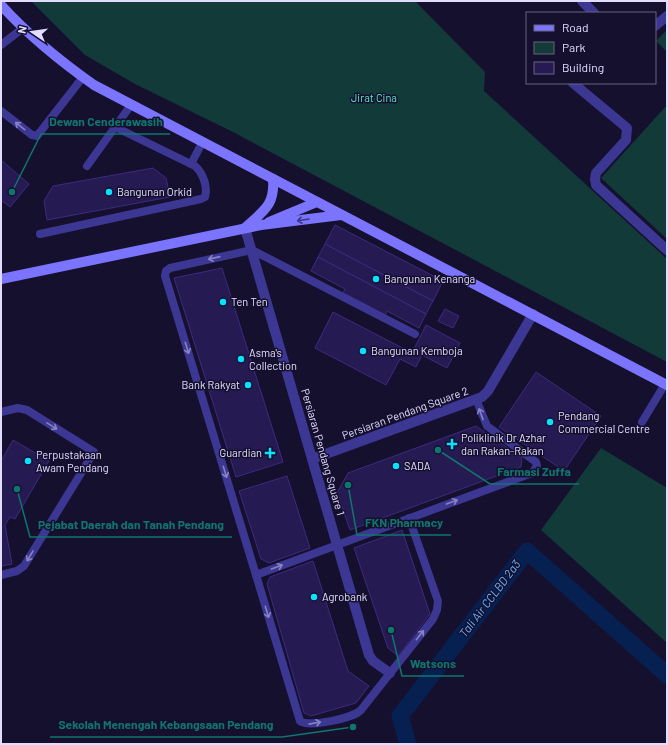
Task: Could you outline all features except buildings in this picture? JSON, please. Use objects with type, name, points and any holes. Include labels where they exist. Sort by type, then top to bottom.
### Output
[{"type":"street","points":[[582,1],[593,12]]},
{"type":"street","points":[[1,5],[23,28],[62,62],[83,77],[131,105],[666,384]]},
{"type":"street","points":[[656,25],[667,16]]},
{"type":"street","points":[[574,84],[627,128],[626,140],[596,173],[594,178],[596,186],[667,250]]},
{"type":"street","points":[[246,228],[271,202],[274,192],[273,179]]},
{"type":"street","points":[[261,225],[316,202]]},
{"type":"street","points":[[1,279],[261,225],[341,215]]},
{"type":"street","name":"Persiaran Pendang Square 1","points":[[246,228],[369,655],[373,661],[390,673]]},
{"type":"street","name":"Persiaran Pendang Square 2","points":[[312,459],[476,400],[488,391],[533,314]]},
{"type":"lane","points":[[1,45],[23,28]]},
{"type":"lane","points":[[1,110],[32,135],[37,136],[83,77]]},
{"type":"lane","points":[[87,166],[131,105]]},
{"type":"lane","points":[[40,234],[204,198],[206,192],[202,173],[191,164],[115,127]]},
{"type":"lane","points":[[191,164],[202,143]]},
{"type":"lane","points":[[409,518],[438,606],[433,619],[357,714],[308,725],[303,724],[299,719],[165,276],[166,271],[170,268],[252,250],[415,334]]},
{"type":"lane","points":[[642,422],[666,384]]},
{"type":"lane","points":[[256,575],[535,470],[536,462],[534,459],[487,426],[476,400]]},
{"type":"lane","points":[[1,412],[18,408],[27,410],[94,452],[24,566],[17,571],[1,575]]},
{"type":"green space","name":"Jirat Cina","points":[[31,1],[415,1],[485,72],[484,91],[667,259],[667,362],[233,132],[135,84],[85,55]]},
{"type":"green space","points":[[667,30],[667,52],[656,41]]},
{"type":"green space","points":[[667,105],[667,239],[601,178]]},
{"type":"green space","points":[[601,448],[667,488],[667,643],[541,530]]},
{"type":"waterway","name":"Tali Air CCLBD 2a3","points":[[408,744],[400,716],[527,551],[667,675]]},
{"type":"place","name":"Dewan Cenderawasih","points":[[12,192]]},
{"type":"place","name":"Bangunan Orkid","points":[[109,192]]},
{"type":"place","name":"Bangunan Kenanga","points":[[376,279]]},
{"type":"place","name":"Ten Ten","points":[[223,302]]},
{"type":"place","name":"Bangunan Kemboja","points":[[363,351]]},
{"type":"place","name":"Asma's Collection","points":[[241,359]]},
{"type":"place","name":"Bank Rakyat","points":[[248,385]]},
{"type":"place","name":"Pendang Commercial Centre","points":[[550,422]]},
{"type":"place","name":"Poliklinik Dr Azhar dan Rakan-Rakan","points":[[452,444]]},
{"type":"place","name":"Farmasi Zuffa","points":[[438,450]]},
{"type":"place","name":"Guardian","points":[[270,453]]},
{"type":"place","name":"Perpustakaan Awam Pendang","points":[[28,461]]},
{"type":"place","name":"SADA","points":[[396,466]]},
{"type":"place","name":"FKN Pharmacy","points":[[348,485]]},
{"type":"place","name":"Pejabat Daerah dan Tanah Pendang","points":[[17,489]]},
{"type":"place","name":"Agrobank","points":[[314,597]]},
{"type":"place","name":"Watsons","points":[[391,630]]},
{"type":"place","name":"Sekolah Menengah Kebangsaan Pendang","points":[[353,727]]}]
